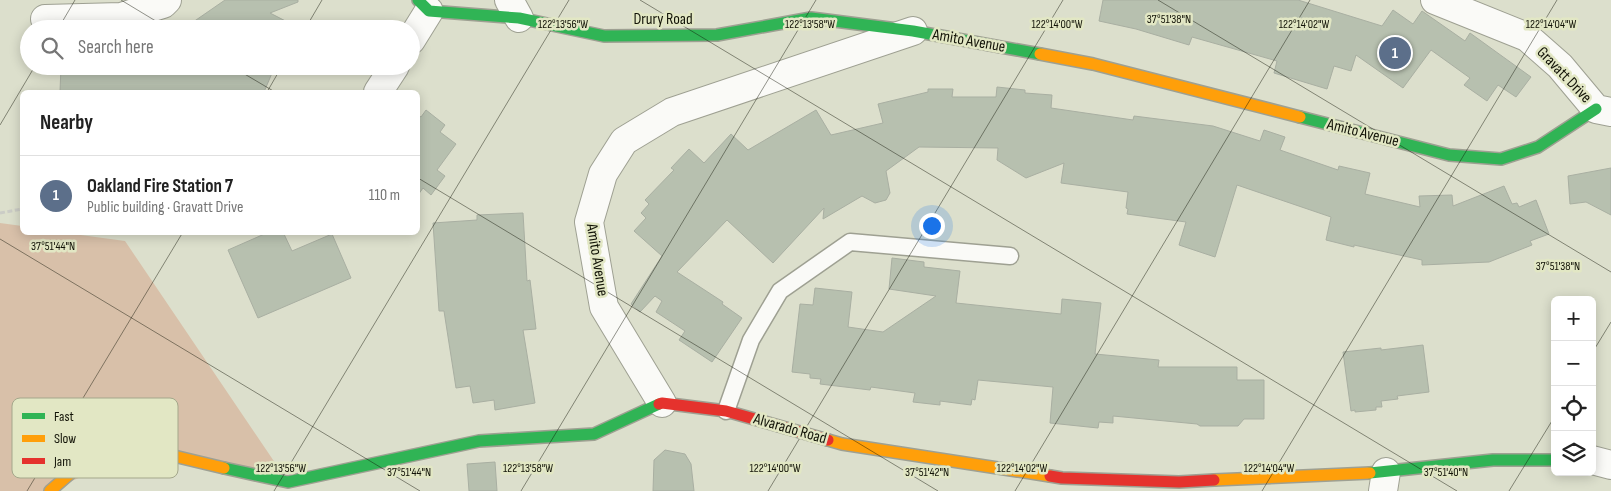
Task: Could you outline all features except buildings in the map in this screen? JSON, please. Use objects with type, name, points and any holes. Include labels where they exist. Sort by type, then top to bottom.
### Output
[{"type":"street","points":[[45,19],[121,17],[163,4],[167,0]]},
{"type":"street","name":"Gravatt Drive","points":[[1435,0],[1526,37],[1560,66],[1604,110]]},
{"type":"street","points":[[418,20],[423,6]]},
{"type":"street","name":"Drury Road","points":[[423,6],[514,9],[604,36],[717,35],[811,18],[912,31]]},
{"type":"street","name":"Amito Avenue","points":[[662,403],[604,307],[589,222],[604,174],[624,141],[672,112],[912,31],[1093,64],[1449,155],[1501,159],[1538,147],[1604,110]]},
{"type":"street","points":[[379,90],[389,75]]},
{"type":"street","points":[[178,457],[288,482],[479,441],[594,434],[662,403]]},
{"type":"street","name":"Alvarado Road","points":[[662,403],[726,411],[842,444],[1062,478],[1179,482],[1385,482],[1493,460],[1551,460]]},
{"type":"street","points":[[1596,461],[1611,465]]},
{"type":"street","points":[[50,491],[65,478]]},
{"type":"lane","points":[[726,411],[752,340],[780,291],[850,242],[1010,256]]},
{"type":"path","points":[[0,213],[20,209]]},
{"type":"shaded area","points":[[0,223],[20,226],[20,235],[81,235],[125,241],[288,482],[178,459],[178,398],[12,398],[12,478],[79,478],[50,491],[0,491]]},
{"type":"traffic: fast","points":[[418,0],[429,11],[519,18],[604,36],[717,35],[811,18],[913,31],[1040,54]]},
{"type":"traffic: fast","points":[[1300,117],[1449,155],[1501,159],[1538,147],[1596,109]]},
{"type":"traffic: fast","points":[[224,468],[288,482],[479,441],[594,434],[659,404]]},
{"type":"traffic: fast","points":[[1370,473],[1493,460],[1551,460]]},
{"type":"traffic: slow","points":[[1040,54],[1093,64],[1300,117]]},
{"type":"traffic: slow","points":[[828,440],[842,444],[1050,476]]},
{"type":"traffic: slow","points":[[178,457],[224,468]]},
{"type":"traffic: slow","points":[[1214,480],[1370,473]]},
{"type":"traffic: slow","points":[[50,491],[65,478]]},
{"type":"traffic: jam","points":[[659,404],[726,411],[828,440]]},
{"type":"traffic: jam","points":[[1050,476],[1179,482],[1214,480]]},
{"type":"place","name":"Oakland Fire Station 7","points":[[1395,53]]}]
